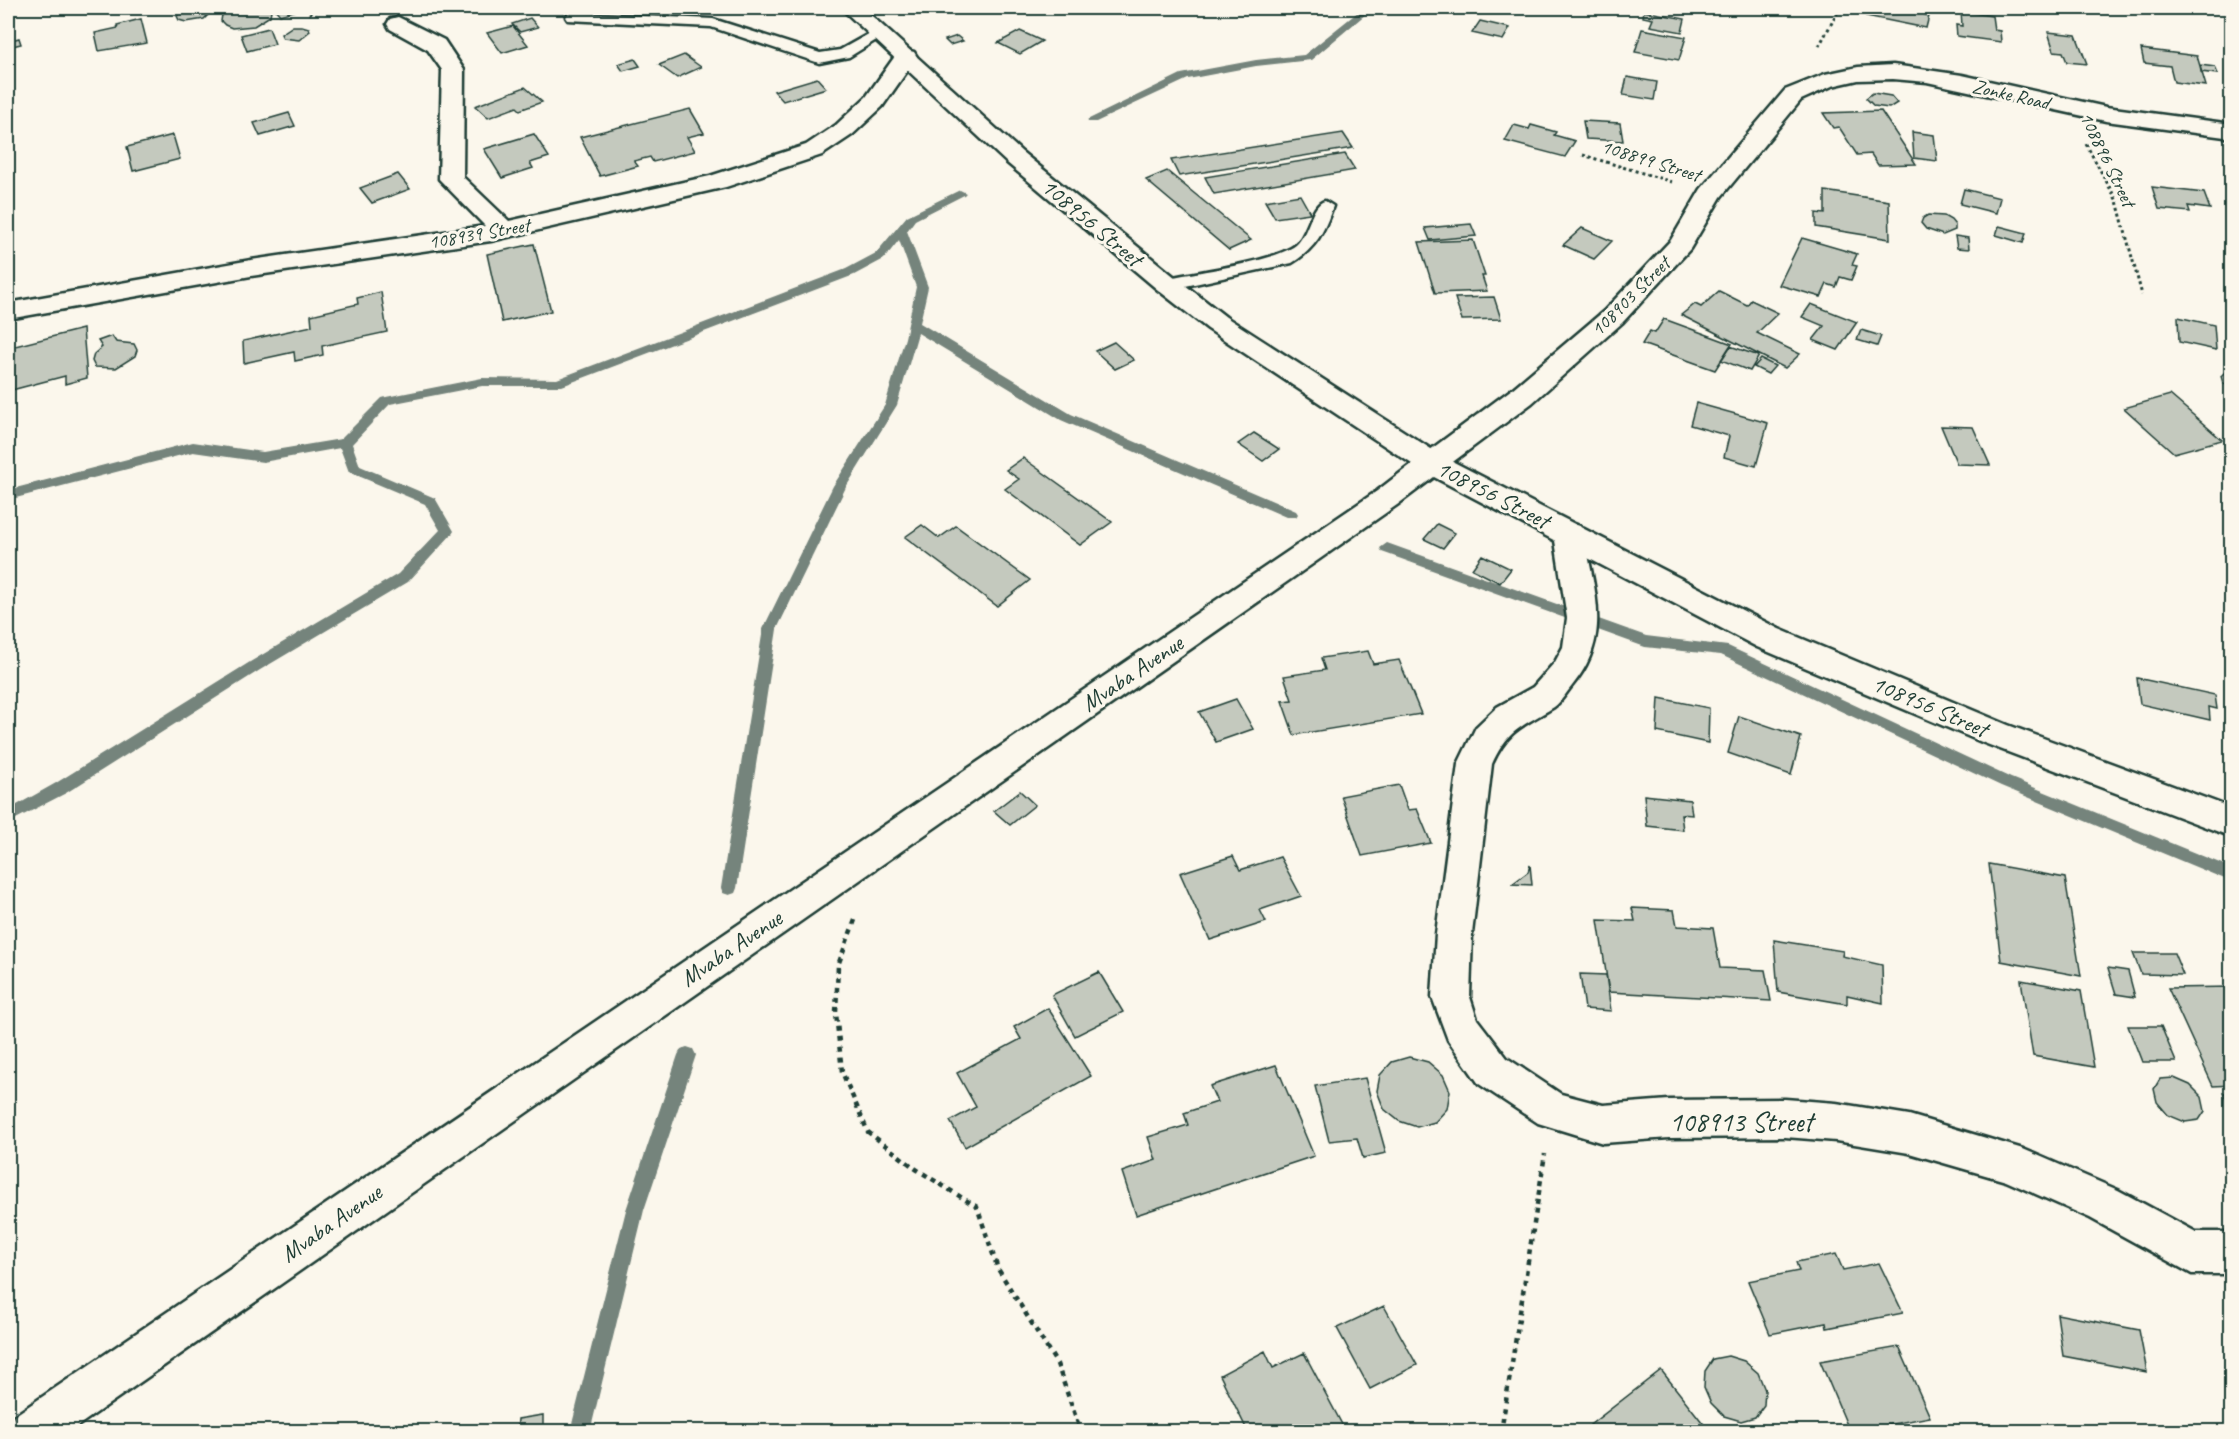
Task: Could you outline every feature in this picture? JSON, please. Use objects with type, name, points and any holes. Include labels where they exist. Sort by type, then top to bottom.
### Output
[{"type":"street","name":"108956 Street","points":[[851,8],[1014,157],[1167,285],[1216,323],[1432,463],[1768,638],[1996,734],[2232,823]]},
{"type":"street","points":[[398,24],[436,45],[453,70],[451,179],[504,230]]},
{"type":"street","name":"108939 Street","points":[[8,312],[251,268],[504,230],[717,182],[814,150],[844,130],[874,102],[906,57]]},
{"type":"street","name":"Zonke Road","points":[[1793,95],[1831,77],[1877,72],[1932,77],[2065,107],[2232,131]]},
{"type":"street","name":"108903 Street","points":[[1432,463],[1522,396],[1613,317],[1681,244],[1710,194],[1793,95]]},
{"type":"street","name":"Mvaba Avenue","points":[[30,1431],[1387,498],[1432,463]]},
{"type":"street","name":"108913 Street","points":[[1569,534],[1583,618],[1579,648],[1566,671],[1545,696],[1509,716],[1488,735],[1475,764],[1454,934],[1451,997],[1461,1028],[1493,1071],[1552,1110],[1603,1124],[1669,1119],[1785,1119],[1836,1122],[1909,1134],[2008,1163],[2104,1204],[2192,1253],[2232,1253]]},
{"type":"lane","points":[[573,17],[713,23],[819,58],[844,54],[879,34]]},
{"type":"lane","points":[[1167,285],[1286,259],[1304,249],[1313,240],[1325,206]]},
{"type":"path","points":[[309,14],[322,8]]},
{"type":"path","name":"108896 Street","points":[[2065,107],[2116,201],[2142,295]]},
{"type":"path","name":"108899 Street","points":[[1583,155],[1710,194]]},
{"type":"path","points":[[858,912],[838,965],[836,1013],[842,1072],[868,1132],[916,1169],[977,1207],[998,1269],[1057,1364],[1081,1431]]},
{"type":"path","points":[[1501,1431],[1552,1110]]},
{"type":"building","points":[[186,8],[211,8],[213,10],[204,19],[186,22],[179,20],[177,16]]},
{"type":"building","points":[[234,8],[269,8],[271,10],[270,16],[254,26],[232,28],[221,21],[222,15]]},
{"type":"building","points":[[274,8],[304,8],[280,15]]},
{"type":"building","points":[[389,8],[420,8],[397,16]]},
{"type":"building","points":[[1869,8],[1923,8],[1922,14],[1929,16],[1926,28],[1866,16]]},
{"type":"building","points":[[1644,11],[1685,19],[1682,32],[1650,26],[1653,19],[1643,17]]},
{"type":"building","points":[[1961,11],[1992,16],[1994,30],[2000,31],[2001,42],[1957,36],[1956,25],[1962,26]]},
{"type":"building","points":[[530,18],[538,27],[520,32],[512,24]]},
{"type":"building","points":[[141,19],[147,43],[99,51],[95,33],[118,28],[117,25]]},
{"type":"building","points":[[1480,21],[1510,28],[1503,40],[1472,33]]},
{"type":"building","points":[[293,26],[309,28],[310,31],[299,40],[283,38],[281,34]]},
{"type":"building","points":[[513,26],[528,45],[502,53],[487,33]]},
{"type":"building","points":[[269,28],[275,44],[247,51],[241,35]]},
{"type":"building","points":[[1642,29],[1686,37],[1679,60],[1635,52]]},
{"type":"building","points":[[1020,31],[1042,41],[1020,54],[998,43]]},
{"type":"building","points":[[2048,32],[2076,35],[2087,64],[2067,62],[2063,52],[2054,51]]},
{"type":"building","points":[[957,36],[963,41],[950,45],[945,40]]},
{"type":"building","points":[[19,38],[21,44],[8,47],[8,41]]},
{"type":"building","points":[[2141,49],[2197,56],[2206,86],[2174,82],[2170,66],[2144,63]]},
{"type":"building","points":[[684,55],[701,67],[677,78],[659,65]]},
{"type":"building","points":[[635,59],[640,66],[623,71],[618,64]]},
{"type":"building","points":[[2200,65],[2215,67],[2218,74],[2201,72]]},
{"type":"building","points":[[1627,77],[1657,82],[1654,100],[1623,95]]},
{"type":"building","points":[[817,78],[826,88],[783,101],[774,91]]},
{"type":"building","points":[[525,87],[542,102],[520,110],[517,107],[488,118],[475,106]]},
{"type":"building","points":[[1873,93],[1891,96],[1897,103],[1889,108],[1874,106],[1866,98]]},
{"type":"building","points":[[690,109],[704,133],[687,137],[695,151],[653,162],[650,157],[634,161],[638,166],[600,176],[580,137]]},
{"type":"building","points":[[1881,111],[1916,164],[1878,165],[1871,154],[1857,155],[1839,127],[1833,128],[1823,113]]},
{"type":"building","points":[[289,113],[295,126],[260,136],[254,123]]},
{"type":"building","points":[[1583,121],[1620,123],[1623,141],[1586,139]]},
{"type":"building","points":[[1514,125],[1529,129],[1531,125],[1556,132],[1554,135],[1575,141],[1565,157],[1505,141]]},
{"type":"building","points":[[1912,132],[1934,135],[1937,161],[1914,158]]},
{"type":"building","points":[[1343,133],[1353,148],[1179,176],[1171,160]]},
{"type":"building","points":[[534,134],[549,157],[530,163],[533,168],[502,178],[484,149]]},
{"type":"building","points":[[173,135],[180,159],[133,171],[127,147]]},
{"type":"building","points":[[1345,154],[1355,170],[1214,194],[1205,177]]},
{"type":"building","points":[[1167,171],[1251,240],[1229,250],[1146,180]]},
{"type":"building","points":[[398,174],[410,189],[372,203],[360,188]]},
{"type":"building","points":[[2152,187],[2204,193],[2210,209],[2188,206],[2190,212],[2159,209]]},
{"type":"building","points":[[1964,189],[2000,198],[1996,213],[1960,204]]},
{"type":"building","points":[[1825,191],[1889,201],[1890,239],[1816,227],[1816,213],[1825,214]]},
{"type":"building","points":[[1300,195],[1310,213],[1275,218],[1265,201]]},
{"type":"building","points":[[1928,215],[1944,216],[1955,225],[1955,230],[1943,235],[1926,229],[1921,223]]},
{"type":"building","points":[[1471,224],[1476,236],[1430,240],[1425,228]]},
{"type":"building","points":[[1999,226],[2026,233],[2023,243],[1996,235]]},
{"type":"building","points":[[1582,228],[1612,241],[1594,259],[1563,245]]},
{"type":"building","points":[[1955,236],[1968,238],[1969,249],[1957,248]]},
{"type":"building","points":[[1802,238],[1857,254],[1852,265],[1857,266],[1851,280],[1840,277],[1836,287],[1827,284],[1821,297],[1779,285]]},
{"type":"building","points":[[1473,240],[1485,276],[1482,276],[1487,291],[1435,293],[1419,242]]},
{"type":"building","points":[[534,244],[551,311],[502,322],[487,254]]},
{"type":"building","points":[[1719,291],[1747,305],[1751,300],[1778,313],[1757,333],[1800,354],[1785,368],[1681,315],[1695,304],[1701,307]]},
{"type":"building","points":[[381,292],[387,332],[322,346],[323,355],[295,361],[294,352],[244,363],[243,341],[312,326],[311,315],[358,304],[357,298]]},
{"type":"building","points":[[1494,297],[1501,319],[1462,320],[1455,298]]},
{"type":"building","points":[[1811,304],[1857,322],[1838,350],[1813,340],[1824,326],[1802,317]]},
{"type":"building","points":[[2178,317],[2214,325],[2216,350],[2179,342]]},
{"type":"building","points":[[1664,319],[1732,344],[1715,370],[1642,344],[1650,331],[1655,333]]},
{"type":"building","points":[[83,329],[87,378],[65,384],[65,376],[8,391],[8,356],[12,355],[11,347]]},
{"type":"building","points":[[1861,330],[1881,336],[1877,346],[1857,340]]},
{"type":"building","points":[[112,336],[116,342],[134,344],[137,350],[135,356],[116,368],[95,367],[92,361],[94,354],[102,347],[98,341]]},
{"type":"building","points":[[1114,342],[1134,360],[1115,369],[1095,351]]},
{"type":"building","points":[[1730,346],[1759,356],[1750,371],[1721,360]]},
{"type":"building","points":[[1761,359],[1775,366],[1768,374],[1754,367]]},
{"type":"building","points":[[2226,371],[2232,371],[2232,389],[2223,383],[2221,376]]},
{"type":"building","points":[[2170,395],[2222,440],[2174,453],[2124,408]]},
{"type":"building","points":[[1696,403],[1768,423],[1756,466],[1724,457],[1729,436],[1690,425]]},
{"type":"building","points":[[1941,426],[1973,427],[1990,465],[1957,464]]},
{"type":"building","points":[[1254,433],[1279,449],[1263,461],[1238,444]]},
{"type":"building","points":[[1023,458],[1112,522],[1080,545],[1005,489],[1019,479],[1006,470]]},
{"type":"building","points":[[1437,524],[1455,533],[1443,548],[1424,539]]},
{"type":"building","points":[[922,525],[939,538],[956,526],[1030,580],[997,606],[905,537]]},
{"type":"building","points":[[1482,555],[1511,569],[1500,583],[1472,569]]},
{"type":"building","points":[[1368,651],[1373,664],[1399,660],[1421,714],[1294,735],[1282,701],[1292,700],[1284,676],[1325,670],[1321,658]]},
{"type":"building","points":[[2137,678],[2215,695],[2217,709],[2209,707],[2210,720],[2140,704]]},
{"type":"building","points":[[1659,698],[1709,708],[1708,743],[1657,732]]},
{"type":"building","points":[[1236,699],[1253,729],[1216,742],[1199,712]]},
{"type":"building","points":[[1739,716],[1801,737],[1791,775],[1728,753]]},
{"type":"building","points":[[1399,785],[1408,810],[1417,809],[1431,843],[1362,856],[1341,796]]},
{"type":"building","points":[[1020,791],[1035,805],[1010,825],[994,811]]},
{"type":"building","points":[[1644,795],[1690,800],[1692,815],[1681,814],[1683,830],[1647,826]]},
{"type":"building","points":[[1233,856],[1240,870],[1280,857],[1301,896],[1260,910],[1266,922],[1210,940],[1180,873]]},
{"type":"building","points":[[1989,864],[2065,878],[2081,976],[2001,961]]},
{"type":"building","points":[[1530,865],[1532,885],[1512,884],[1528,872]]},
{"type":"building","points":[[1632,908],[1674,910],[1677,926],[1713,928],[1720,968],[1765,970],[1771,1001],[1609,992],[1598,920],[1635,921]]},
{"type":"building","points":[[1774,940],[1843,951],[1842,956],[1882,965],[1883,1003],[1847,995],[1847,1004],[1778,992]]},
{"type":"building","points":[[2133,953],[2174,953],[2183,975],[2141,974]]},
{"type":"building","points":[[2108,968],[2128,971],[2135,997],[2116,994]]},
{"type":"building","points":[[1099,972],[1123,1012],[1075,1036],[1052,995]]},
{"type":"building","points":[[1580,974],[1606,975],[1611,1011],[1585,1009]]},
{"type":"building","points":[[2021,980],[2081,991],[2094,1067],[2033,1056]]},
{"type":"building","points":[[2232,987],[2232,1085],[2213,1086],[2168,988]]},
{"type":"building","points":[[1048,1008],[1091,1076],[965,1147],[950,1121],[976,1107],[957,1073],[1021,1039],[1014,1027]]},
{"type":"building","points":[[2128,1026],[2161,1026],[2176,1062],[2142,1062]]},
{"type":"building","points":[[1409,1057],[1428,1062],[1443,1075],[1450,1091],[1447,1109],[1435,1122],[1417,1127],[1399,1121],[1384,1109],[1377,1091],[1380,1075],[1392,1062]]},
{"type":"building","points":[[1276,1065],[1314,1156],[1136,1215],[1122,1172],[1156,1160],[1148,1137],[1188,1125],[1184,1113],[1217,1102],[1210,1086]]},
{"type":"building","points":[[1365,1078],[1386,1153],[1363,1158],[1357,1138],[1329,1141],[1315,1086]]},
{"type":"building","points":[[2174,1078],[2190,1085],[2202,1097],[2205,1111],[2199,1120],[2185,1122],[2168,1115],[2157,1102],[2154,1089],[2160,1079]]},
{"type":"building","points":[[2223,1093],[2232,1093],[2232,1111]]},
{"type":"building","points":[[1836,1254],[1843,1270],[1879,1263],[1903,1313],[1827,1328],[1826,1323],[1770,1334],[1748,1281],[1799,1271],[1796,1262]]},
{"type":"building","points":[[1384,1306],[1417,1365],[1370,1389],[1337,1328]]},
{"type":"building","points":[[2057,1314],[2139,1330],[2147,1372],[2063,1356]]},
{"type":"building","points":[[1899,1347],[1930,1417],[1850,1432],[1820,1361]]},
{"type":"building","points":[[1265,1351],[1273,1368],[1304,1353],[1346,1432],[1248,1432],[1220,1375]]},
{"type":"building","points":[[1728,1356],[1744,1361],[1758,1373],[1765,1390],[1764,1405],[1755,1417],[1741,1421],[1724,1416],[1711,1403],[1704,1387],[1705,1371],[1713,1359]]},
{"type":"building","points":[[1661,1370],[1710,1432],[1595,1432],[1590,1425]]},
{"type":"building","points":[[543,1415],[543,1432],[517,1432],[518,1419]]},
{"type":"waterway","points":[[1092,120],[1185,76],[1256,63],[1307,58],[1368,8]]},
{"type":"waterway","points":[[345,443],[386,401],[482,382],[558,383],[850,272],[880,256],[911,218],[960,193]]},
{"type":"waterway","points":[[729,888],[770,629],[840,486],[891,405],[911,338],[922,287],[901,231]]},
{"type":"waterway","points":[[914,325],[1066,417],[1291,514]]},
{"type":"waterway","points":[[8,495],[193,447],[263,457],[345,443]]},
{"type":"waterway","points":[[8,817],[61,788],[255,666],[403,578],[447,531],[430,501],[354,469],[345,443]]},
{"type":"waterway","points":[[1387,548],[1645,641],[1723,650],[2006,782],[2232,875]]},
{"type":"waterway","points":[[580,1432],[635,1210],[687,1055]]}]
